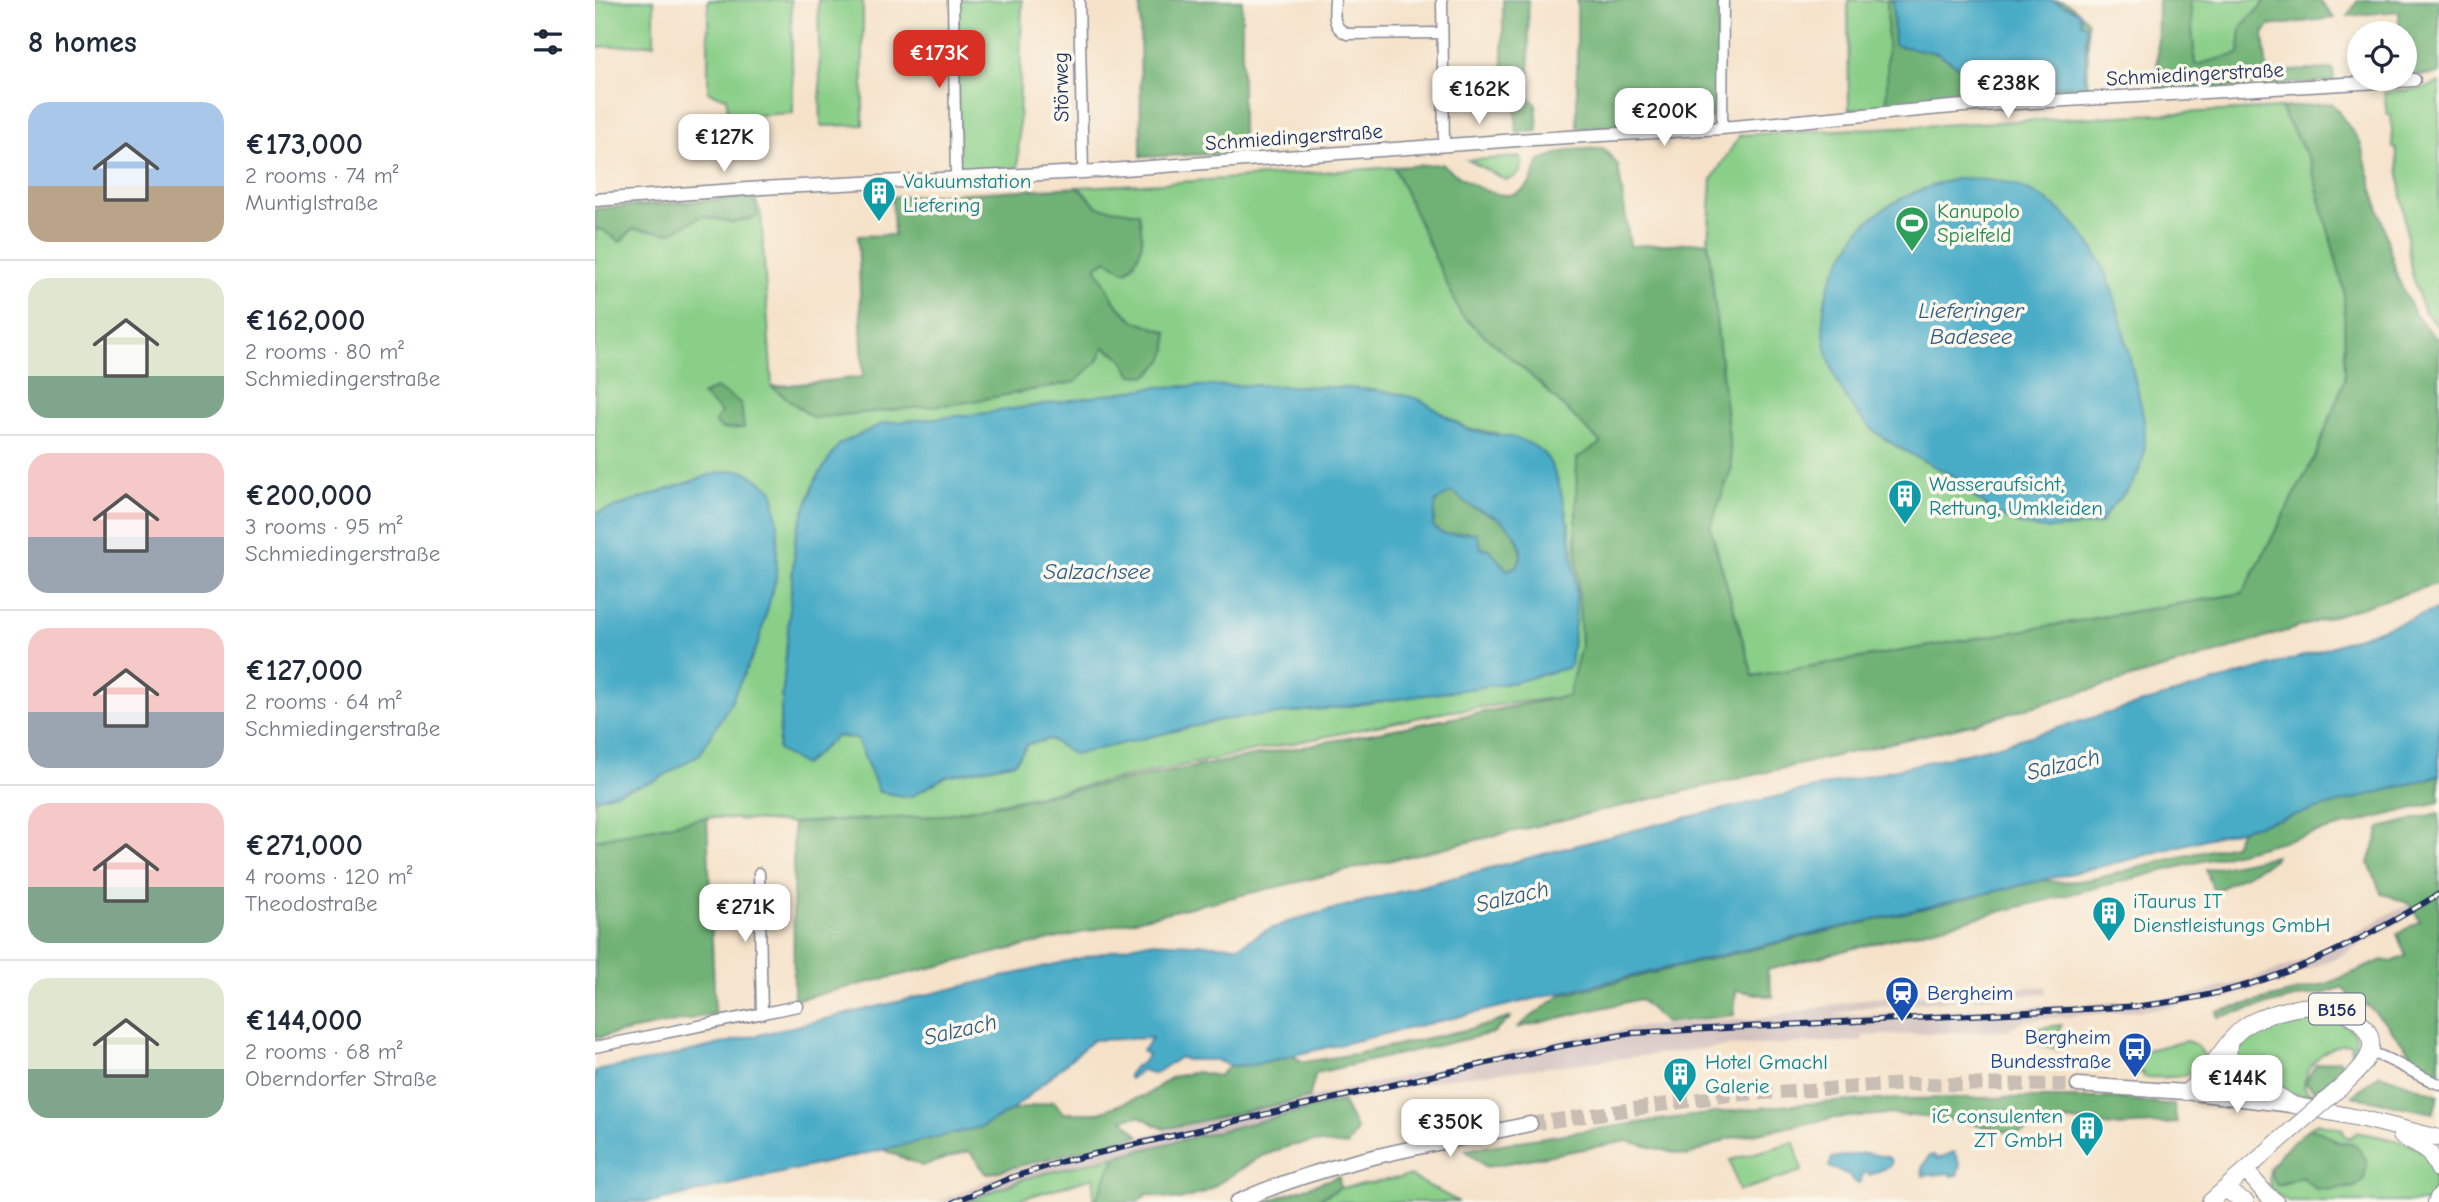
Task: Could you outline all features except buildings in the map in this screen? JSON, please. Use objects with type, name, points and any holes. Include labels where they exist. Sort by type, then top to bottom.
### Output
[{"type":"main road","name":"B156","points":[[2210,1202],[2340,1088],[2359,1070],[2370,1052],[2370,1036],[2358,1019],[2340,1010],[2326,1007],[2288,1010],[2268,1016],[2248,1024],[2229,1043]]},
{"type":"main road","points":[[2186,1092],[2205,1077],[2229,1043]]},
{"type":"main road","points":[[2229,1043],[2228,1062],[2236,1080],[2252,1090],[2279,1096],[2293,1105]]},
{"type":"main road","points":[[2078,1086],[2186,1092],[2293,1105],[2364,1119],[2439,1139]]},
{"type":"main road","points":[[2364,1119],[2421,1145],[2429,1152],[2439,1170]]},
{"type":"main road","points":[[1237,1202],[1318,1172],[1363,1160],[1530,1124]]},
{"type":"main road","points":[[2246,1171],[2276,1202]]},
{"type":"main road","points":[[2225,1190],[2246,1202]]},
{"type":"main road","points":[[2436,1202],[2439,1196]]},
{"type":"street","points":[[953,0],[956,179]]},
{"type":"street","name":"Störweg","points":[[1079,0],[1083,172]]},
{"type":"street","points":[[1335,0],[1335,25],[1339,31],[1346,34],[1441,33]]},
{"type":"street","points":[[1442,0],[1444,145]]},
{"type":"street","points":[[1722,128],[1723,0]]},
{"type":"street","name":"Schmiedingerstraße","points":[[595,200],[786,186],[1083,172],[1444,145],[1722,128],[1963,106],[2347,84]]},
{"type":"street","points":[[759,873],[762,1014]]},
{"type":"street","points":[[595,1047],[798,1006]]},
{"type":"street","points":[[2370,1052],[2390,1058],[2421,1077],[2439,1084]]},
{"type":"shaded area","points":[[2439,899],[2338,957],[2293,976],[2226,998],[2156,1009],[2026,1020],[2007,1030],[1863,1036],[1862,1041],[1726,1046],[1436,1080],[1057,1169],[997,1188],[966,1202],[938,1202],[1002,1174],[1095,1147],[1579,1036],[1641,1027],[1751,1020],[1872,998],[2046,986],[2046,993],[1857,1008],[1833,1016],[2144,1001],[2190,995],[2241,982],[2297,963],[2390,913],[2411,904]]},
{"type":"green space","points":[[595,0],[654,0],[654,44],[595,47]]},
{"type":"green space","points":[[708,0],[791,0],[793,113],[743,116],[728,122],[727,98],[708,92]]},
{"type":"green space","points":[[818,0],[863,0],[863,125],[821,126]]},
{"type":"green space","points":[[956,0],[1022,0],[1018,168],[959,170]]},
{"type":"green space","points":[[1140,0],[1242,0],[1242,153],[1141,157]]},
{"type":"green space","points":[[1503,0],[1528,0],[1530,99],[1536,104],[1538,131],[1517,133],[1514,93],[1503,92]]},
{"type":"green space","points":[[1577,0],[1718,0],[1718,113],[1709,118],[1674,125],[1577,128]]},
{"type":"green space","points":[[1848,0],[1887,0],[1887,107],[1849,110]]},
{"type":"green space","points":[[1887,0],[1893,0],[1894,45],[1938,53],[1964,70],[1995,67],[2027,87],[2081,24],[2079,12],[2088,22],[2088,95],[1887,107]]},
{"type":"green space","points":[[2051,0],[2068,4],[2079,12]]},
{"type":"green space","points":[[2158,0],[2190,0],[2195,65],[2239,54],[2241,27],[2267,0],[2321,2],[2334,18],[2269,26],[2263,34],[2267,72],[2333,69],[2334,81],[2157,92]]},
{"type":"green space","points":[[2190,0],[2267,0],[2241,27],[2239,54],[2195,65]]},
{"type":"green space","points":[[2358,0],[2439,0],[2439,74],[2417,75],[2417,21],[2399,21],[2399,11],[2348,16]]},
{"type":"green space","points":[[2439,83],[2439,327],[2423,310],[2411,270],[2396,148],[2393,148],[2391,115],[2387,115],[2384,92],[2422,89]]},
{"type":"green space","points":[[2332,103],[2360,142],[2398,279],[2416,316],[2433,336],[2439,339],[2439,583],[2210,655],[1976,723],[794,1000],[793,823],[937,816],[1568,696],[1581,646],[1576,534],[1577,458],[1601,443],[1535,379],[1461,315],[1394,167],[1442,164],[1487,191],[1511,195],[1522,190],[1531,181],[1540,160],[1569,150],[1603,148],[1618,165],[1630,246],[1708,242],[1732,467],[1710,527],[1753,676],[2243,593],[2316,454],[2345,379],[2344,290],[2310,161],[2280,108]]},
{"type":"green space","points":[[2280,108],[2310,161],[2344,290],[2345,379],[2316,454],[2243,593],[1753,676],[1710,527],[1732,467],[1708,242],[1712,179],[1740,135]]},
{"type":"green space","points":[[1521,157],[1519,172],[1506,180],[1468,160]]},
{"type":"green space","points":[[1394,167],[1461,315],[1535,379],[1602,443],[1577,458],[1576,534],[1581,646],[1568,696],[1445,712],[937,816],[793,823],[707,817],[595,840],[595,799],[655,781],[710,475],[595,514],[595,209],[754,196],[761,213],[772,387],[813,418],[1104,347],[1121,357],[1167,332],[1135,321],[1116,304],[1096,266],[1106,260],[1098,207],[1078,187]],"holes":[[[1257,385],[1378,391],[1417,399],[1469,429],[1497,433],[1569,523],[1576,594],[1569,667],[1515,682],[1343,707],[1220,720],[1074,755],[1050,739],[1028,744],[1015,762],[947,776],[910,797],[879,792],[857,739],[837,736],[778,749],[796,533],[884,424],[980,414],[1156,387]]]},
{"type":"green space","points":[[1078,187],[1098,207],[1139,213],[1142,244],[1132,265],[1126,272],[1107,260],[1096,267],[1116,304],[1135,321],[1167,332],[1165,357],[1147,376],[1132,375],[1121,357],[1104,347],[1098,361],[1075,382],[963,403],[813,418],[772,387],[863,377],[858,236],[894,235],[892,197]]},
{"type":"green space","points":[[753,197],[758,216],[733,223],[702,216],[670,233],[633,229],[620,242],[601,229],[595,230],[595,209]]},
{"type":"green space","points":[[716,388],[741,403],[744,428],[722,429],[715,423],[721,412],[702,395]]},
{"type":"green space","points":[[1452,491],[1472,507],[1501,520],[1512,531],[1521,551],[1518,566],[1507,571],[1489,549],[1481,548],[1467,532],[1445,534],[1433,526],[1436,500]]},
{"type":"green space","points":[[2439,776],[2439,802],[1767,970],[1773,997],[1736,990],[1734,1015],[1665,1023],[1640,999],[1516,1028],[1561,995],[2043,880],[2070,882],[2097,878],[2234,845],[2241,829]]},
{"type":"green space","points":[[2439,813],[2439,1073],[2420,1064],[2385,1022],[2369,1007],[2349,996],[2343,987],[2218,1017],[2216,1012],[2329,983],[2382,960],[2392,962],[2406,956],[2397,934],[2420,921],[2410,904],[2381,893],[2369,863],[2380,828]]},
{"type":"green space","points":[[707,817],[715,1014],[595,1038],[595,840]]},
{"type":"green space","points":[[2275,856],[2275,859],[2214,892],[2206,870]]},
{"type":"green space","points":[[2324,1015],[2347,1025],[2355,1036],[2356,1043],[2350,1060],[2352,1044],[2327,1051],[2314,1063],[2304,1087],[2308,1093],[2316,1094],[2313,1097],[2278,1092],[2255,1085],[2239,1070],[2235,1059],[2240,1047],[2259,1029],[2284,1019]]},
{"type":"green space","points":[[1512,1017],[1493,1033],[1316,1073],[1309,1098],[1164,1129],[1139,1116],[1123,1119],[1139,1136],[987,1174],[969,1151],[922,1166],[882,1149],[981,1127],[1011,1111],[1054,1101],[1063,1113],[1097,1113],[1148,1094],[1172,1077],[1197,1072],[1218,1076],[1230,1066],[1252,1065],[1292,1056],[1304,1062],[1355,1054],[1483,1026]]},
{"type":"green space","points":[[2061,1025],[2058,1049],[2036,1044],[2026,1030]]},
{"type":"green space","points":[[2186,1041],[2199,1048],[2203,1055],[2206,1062],[2199,1068],[2177,1077],[2144,1077],[2143,1073],[2134,1072],[2133,1053]]},
{"type":"green space","points":[[2338,1060],[2346,1065],[2316,1092],[2305,1083],[2316,1065]]},
{"type":"green space","points":[[2380,1074],[2439,1095],[2433,1113],[2352,1096]]},
{"type":"green space","points":[[2114,1098],[2174,1105],[2177,1123],[2113,1126],[2065,1120],[2020,1133],[1999,1131],[1957,1120],[1891,1114],[1834,1118],[1727,1139],[1687,1156],[1627,1141],[1486,1167],[1465,1150],[1627,1124],[1791,1105],[1912,1099]]},
{"type":"green space","points":[[1342,1101],[1357,1130],[1347,1146],[1313,1142],[1289,1146],[1262,1156],[1203,1193],[1179,1200],[1147,1194],[1138,1202],[1095,1202],[1116,1156]]},
{"type":"green space","points":[[2317,1123],[2343,1129],[2344,1135],[2351,1138],[2356,1132],[2398,1141],[2419,1149],[2429,1162],[2434,1177],[2430,1202],[2288,1202],[2282,1198],[2270,1185],[2270,1168],[2277,1185],[2297,1177],[2348,1188],[2338,1142],[2318,1130],[2308,1129]]},
{"type":"green space","points":[[2308,1129],[2318,1130],[2338,1142],[2356,1145],[2367,1161],[2364,1180],[2355,1187],[2335,1189],[2315,1188],[2302,1177],[2277,1185],[2270,1168],[2282,1152]]},
{"type":"green space","points":[[1794,1142],[1802,1171],[1739,1191],[1730,1160]]},
{"type":"green space","points":[[1116,1156],[1095,1202],[1094,1177],[1011,1202],[966,1202],[1023,1179]]},
{"type":"green space","points":[[1339,1176],[1340,1188],[1313,1202],[1265,1202]]},
{"type":"green space","points":[[1410,1176],[1459,1202],[1313,1202],[1340,1188]]},
{"type":"water","points":[[1893,0],[2051,0],[2079,12],[2081,23],[2086,25],[2085,85],[2027,87],[1995,67],[1964,70],[1938,53],[1894,45]]},
{"type":"water","name":"Lieferinger Badesee","points":[[1960,178],[2014,185],[2051,203],[2087,240],[2107,278],[2121,319],[2140,400],[2145,438],[2138,473],[2100,524],[2045,529],[2007,519],[1972,495],[1960,480],[1899,448],[1872,429],[1860,418],[1836,379],[1824,336],[1824,307],[1828,287],[1856,235],[1872,217],[1895,202],[1933,185]]},
{"type":"water","name":"Salzachsee","points":[[1156,387],[1337,387],[1398,394],[1422,401],[1470,430],[1515,438],[1533,445],[1549,461],[1556,477],[1571,540],[1576,602],[1570,667],[1516,682],[1343,707],[1220,720],[1074,755],[1050,739],[1028,744],[1015,762],[947,776],[910,797],[879,792],[857,739],[837,736],[804,765],[778,750],[796,533],[816,479],[839,444],[884,423],[980,414]],"holes":[[[1452,492],[1469,505],[1501,520],[1512,531],[1520,544],[1521,559],[1518,566],[1507,570],[1489,549],[1481,548],[1477,533],[1448,534],[1437,531],[1433,526],[1436,501]]]},
{"type":"water","points":[[734,470],[747,472],[773,490],[778,525],[776,578],[758,644],[731,702],[700,754],[655,781],[595,799],[595,514],[710,475]]},
{"type":"water","name":"Salzach","points":[[2439,609],[2439,776],[2124,861],[1252,1065],[1230,1066],[1216,1060],[1186,1060],[1180,1057],[1155,1074],[1142,1070],[1130,1079],[1128,1075],[1148,1055],[1142,1051],[1152,1038],[1093,1040],[1011,1111],[981,1127],[655,1202],[595,1202],[595,1071],[653,1060],[1148,942],[1239,946],[1265,931],[1296,919],[1654,825],[1996,746],[2313,653]]},
{"type":"water","points":[[1954,1152],[1960,1165],[1957,1175],[1951,1176],[1950,1173],[1923,1176],[1922,1168],[1929,1156],[1934,1155],[1937,1159]]},
{"type":"water","points":[[1864,1153],[1888,1157],[1892,1161],[1890,1166],[1870,1175],[1867,1172],[1860,1177],[1862,1180],[1859,1183],[1854,1182],[1849,1175],[1829,1167],[1832,1158]]},
{"type":"tunnel","points":[[1530,1124],[1729,1095],[1906,1084],[2078,1085]]},
{"type":"railway","points":[[954,1202],[1013,1177],[1064,1161],[1556,1047],[1633,1033],[2140,1006],[2223,992],[2260,981],[2331,953],[2439,894]]},
{"type":"place","name":"Vakuumstation Liefering","points":[[879,223]]},
{"type":"place","name":"Kanupolo Spielfeld","points":[[1912,253]]},
{"type":"place","name":"Wasseraufsicht, Rettung, Umkleiden","points":[[1905,526]]},
{"type":"place","name":"iTaurus IT Dienstleistungs GmbH","points":[[2109,943]]},
{"type":"place","name":"Bergheim","points":[[1902,1023]]},
{"type":"place","name":"Bergheim Bundesstraße","points":[[2135,1079]]},
{"type":"place","name":"Hotel Gmachl Galerie","points":[[1680,1104]]},
{"type":"place","name":"iC consulenten ZT GmbH","points":[[2087,1158]]}]
